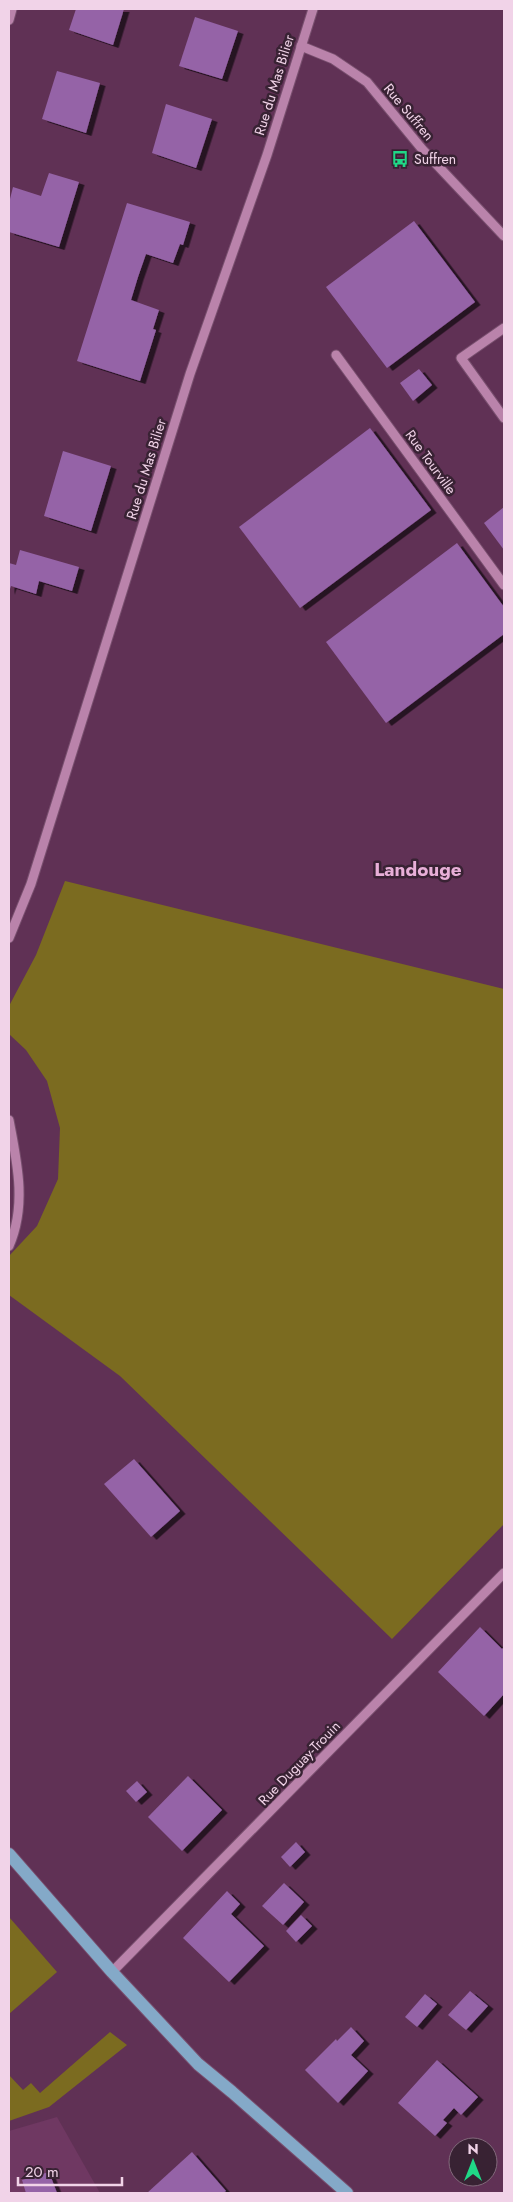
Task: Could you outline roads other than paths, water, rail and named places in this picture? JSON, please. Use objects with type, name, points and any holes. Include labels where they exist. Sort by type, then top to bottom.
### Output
[{"type":"main road","points":[[9,1854],[112,1972],[198,2064],[347,2193]]},
{"type":"street","points":[[9,20],[12,9]]},
{"type":"street","name":"Rue du Mas Bilier","points":[[9,938],[31,884],[190,374],[267,155],[313,9]]},
{"type":"street","name":"Rue Suffren","points":[[300,46],[333,59],[367,82],[422,149],[504,236]]},
{"type":"street","points":[[504,328],[462,358],[504,418]]},
{"type":"street","name":"Rue Tourville","points":[[336,355],[504,585]]},
{"type":"street","points":[[9,1120],[20,1176],[18,1210],[9,1246]]},
{"type":"street","name":"Rue Duguay-Trouin","points":[[112,1972],[504,1573]]},
{"type":"place","name":"Suffren","points":[[400,159]]},
{"type":"district","name":"Landouge","points":[[418,869]]}]
